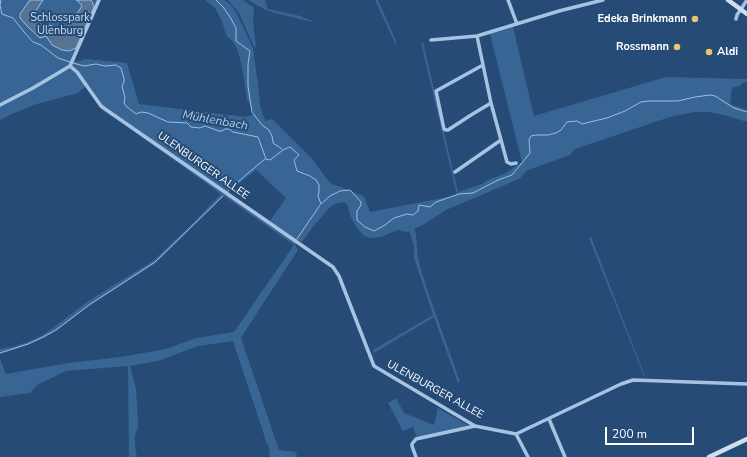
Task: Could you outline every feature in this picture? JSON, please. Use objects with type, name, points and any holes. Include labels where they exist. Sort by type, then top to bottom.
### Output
[{"type":"main road","points":[[728,0],[747,14]]},
{"type":"main road","points":[[709,457],[747,439]]},
{"type":"street","points":[[0,105],[33,88],[71,63],[99,0]]},
{"type":"street","points":[[508,0],[518,24]]},
{"type":"street","points":[[431,40],[477,36],[559,11],[603,0]]},
{"type":"street","points":[[736,19],[747,0]]},
{"type":"street","points":[[477,36],[491,103],[507,162],[511,164],[516,163]]},
{"type":"street","name":"ULENBURGER ALLEE","points":[[71,63],[101,106],[333,267],[374,366],[475,426],[516,434]]},
{"type":"street","points":[[483,66],[436,91],[444,129],[448,130],[491,103]]},
{"type":"street","points":[[455,172],[501,140]]},
{"type":"street","points":[[528,457],[516,434],[621,384],[633,380],[747,384]]},
{"type":"street","points":[[549,419],[565,457]]},
{"type":"street","points":[[416,457],[412,446],[416,439],[475,426]]},
{"type":"green space","name":"Schlosspark Ulenburg","points":[[0,0],[98,0],[72,59],[76,62],[85,59],[127,63],[139,104],[246,117],[254,114],[247,99],[238,51],[234,43],[226,35],[222,21],[215,8],[205,0],[224,0],[232,6],[237,14],[253,48],[260,105],[265,121],[272,119],[312,159],[330,183],[364,196],[370,212],[453,196],[457,193],[421,43],[423,42],[458,192],[482,184],[506,173],[522,162],[490,34],[513,27],[534,116],[666,77],[747,79],[747,81],[741,84],[742,85],[732,88],[730,104],[747,110],[747,122],[708,112],[694,112],[670,117],[575,149],[570,155],[528,170],[519,179],[446,210],[414,229],[416,234],[418,259],[460,382],[458,383],[434,317],[374,353],[373,350],[433,315],[414,258],[414,245],[409,231],[406,232],[398,230],[381,237],[369,238],[363,235],[357,228],[351,217],[347,204],[344,202],[337,203],[330,207],[302,242],[298,240],[295,245],[298,250],[241,338],[279,450],[296,452],[297,457],[270,457],[269,447],[233,341],[198,346],[158,361],[130,366],[136,389],[138,428],[135,435],[135,447],[137,457],[129,457],[128,366],[66,371],[37,385],[30,393],[0,397],[0,359],[6,374],[68,363],[120,357],[166,349],[196,338],[234,332],[294,245],[224,196],[156,263],[89,306],[56,331],[44,338],[0,354],[0,349],[12,347],[41,336],[87,302],[154,260],[221,194],[100,107],[86,86],[78,93],[37,104],[0,120]],"holes":[[[256,170],[286,198],[270,221],[228,192]]]},
{"type":"green space","points":[[227,0],[243,0],[254,8],[253,22],[256,47],[254,47],[239,13]]},
{"type":"green space","points":[[248,0],[265,0],[268,9],[300,16],[315,22],[275,13]]},
{"type":"green space","points":[[375,0],[378,0],[397,43],[395,43]]},
{"type":"green space","points":[[591,237],[645,376],[589,238]]},
{"type":"green space","points":[[396,398],[404,413],[434,425],[438,408],[469,426],[417,438],[413,427],[403,431],[388,403]]},
{"type":"shaded area","points":[[30,0],[43,0],[35,12],[44,22],[43,32],[46,33],[49,25],[64,33],[82,6],[76,0],[91,0],[94,7],[76,48],[69,51],[62,50],[52,45],[46,36],[40,38],[27,26],[20,18],[20,14]]},
{"type":"waterway","name":"Mühlenbach","points":[[1,0],[0,5],[2,14],[13,18],[33,42],[41,45],[58,58],[70,62]]},
{"type":"waterway","points":[[216,0],[223,7],[236,28],[236,41],[250,51],[248,64],[248,86],[252,112],[262,125],[269,130],[273,143],[282,149]]},
{"type":"waterway","name":"Mühlenbach","points":[[73,63],[84,66],[96,64],[105,66],[116,65],[121,68],[124,79],[122,86],[125,98],[124,103],[136,114],[141,112],[148,113],[168,122],[187,123],[191,127],[200,128],[205,126],[219,131],[229,129],[233,132],[258,137],[266,159],[270,160],[283,150],[290,147],[299,155],[294,160],[297,171],[310,176],[316,180],[319,185],[318,196],[321,204],[330,196],[340,191],[350,190],[361,202],[361,205],[357,211],[357,220],[365,227],[374,231],[394,218],[407,214],[413,215],[418,211],[419,205],[430,207],[436,202],[459,194],[473,193],[498,180],[512,175],[530,153],[529,140],[531,136],[556,133],[561,130],[567,122],[577,121],[582,124],[607,118],[625,111],[641,102],[678,101],[710,95],[715,96],[734,108],[747,112]]},
{"type":"waterway","points":[[228,191],[265,159]]},
{"type":"waterway","points":[[0,353],[28,344],[56,330],[89,305],[155,262],[223,196]]},
{"type":"waterway","points":[[297,239],[320,205]]},
{"type":"place","name":"Edeka Brinkmann","points":[[695,19]]},
{"type":"place","name":"Rossmann","points":[[677,47]]},
{"type":"place","name":"Aldi","points":[[709,52]]}]
